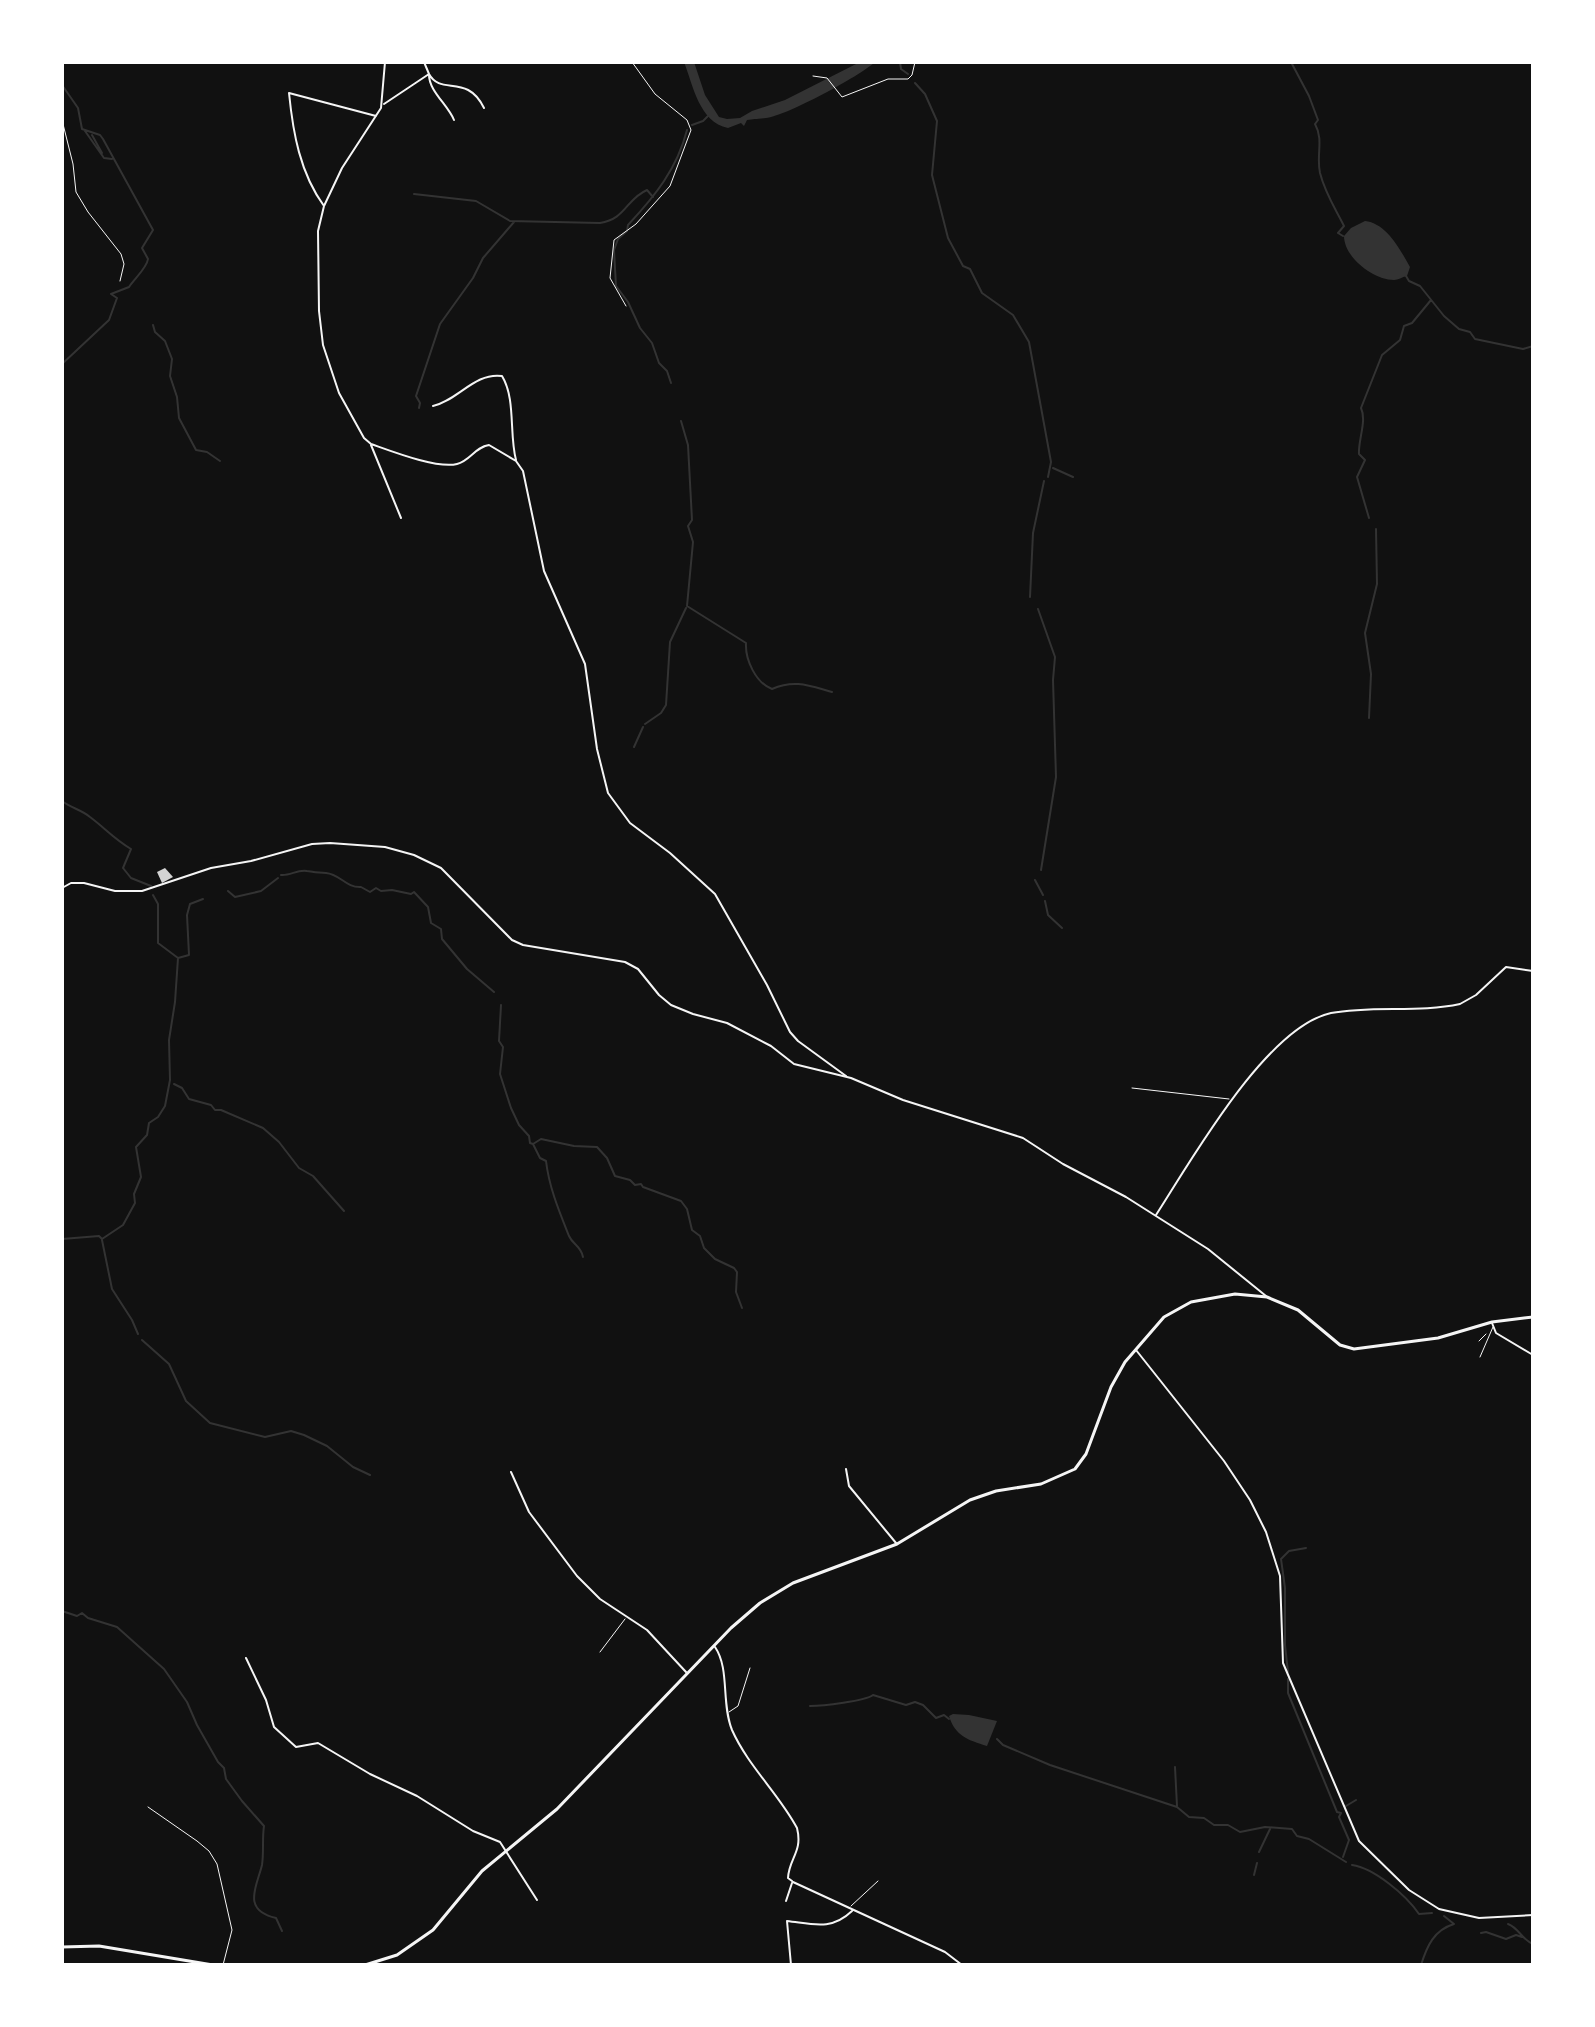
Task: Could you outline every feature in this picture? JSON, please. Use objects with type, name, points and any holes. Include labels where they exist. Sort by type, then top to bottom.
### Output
[{"type":"main road","points":[[365,1965],[397,1955],[425,1936],[472,1882],[557,1809],[714,1645],[746,1614],[780,1590],[807,1576],[897,1544],[962,1504],[988,1493],[1041,1484],[1075,1469],[1086,1454],[1114,1381],[1135,1349],[1164,1317],[1191,1302],[1235,1294],[1267,1297],[1285,1303],[1346,1348],[1363,1349],[1438,1338],[1533,1317]]},
{"type":"main road","points":[[62,1947],[99,1946],[213,1965]]},
{"type":"street","points":[[385,62],[382,105],[377,117],[351,152],[324,206],[318,231],[321,337],[339,393],[364,438],[371,444],[445,465],[462,463],[478,448],[489,445],[516,461]]},
{"type":"street","points":[[424,62],[437,82],[474,91],[484,108]]},
{"type":"street","points":[[382,105],[429,74]]},
{"type":"street","points":[[429,74],[429,84],[450,109],[454,120]]},
{"type":"street","points":[[324,206],[312,188],[299,154],[289,93],[377,117]]},
{"type":"street","points":[[433,406],[448,402],[478,381],[494,375],[502,376],[511,416],[512,447],[523,471],[544,571],[585,664],[597,749],[608,793],[630,823],[670,853],[715,894],[790,1032],[846,1077]]},
{"type":"street","points":[[371,444],[401,518]]},
{"type":"street","points":[[62,888],[71,883],[84,883],[115,891],[151,890],[211,868],[251,861],[312,844],[393,849],[414,855],[441,868],[515,942],[625,962],[638,969],[671,1005],[727,1023],[771,1046],[794,1064],[846,1077],[895,1098],[1023,1138],[1063,1164],[1113,1189],[1225,1260],[1267,1297]]},
{"type":"street","points":[[1156,1216],[1231,1100],[1290,1035],[1320,1016],[1342,1012],[1451,1006],[1469,1000],[1506,967],[1533,971]]},
{"type":"street","points":[[1492,1324],[1504,1339],[1533,1355]]},
{"type":"street","points":[[1135,1349],[1224,1461],[1266,1532],[1279,1569],[1281,1642],[1286,1671],[1346,1815],[1363,1847],[1409,1890],[1439,1909],[1479,1918],[1533,1915]]},
{"type":"street","points":[[846,1469],[849,1486],[897,1544]]},
{"type":"street","points":[[511,1472],[529,1512],[577,1576],[600,1599],[647,1630],[687,1673]]},
{"type":"street","points":[[714,1645],[722,1657],[724,1698],[732,1729],[797,1828],[800,1841],[788,1878],[945,1952],[962,1965]]},
{"type":"street","points":[[246,1658],[266,1700],[274,1727],[296,1747],[318,1743],[370,1774],[417,1796],[473,1831],[500,1842],[537,1900]]},
{"type":"street","points":[[786,1901],[792,1881]]},
{"type":"street","points":[[791,1965],[787,1921],[835,1923],[851,1909]]},
{"type":"lane","points":[[626,306],[610,278],[614,240],[636,224],[670,186],[691,130],[686,119],[655,94],[632,62]]},
{"type":"lane","points":[[1132,1088],[1231,1100]]},
{"type":"lane","points":[[1480,1357],[1492,1324]]},
{"type":"lane","points":[[1479,1341],[1488,1333]]},
{"type":"lane","points":[[600,1652],[627,1617]]},
{"type":"lane","points":[[727,1714],[738,1706],[750,1668]]},
{"type":"lane","points":[[148,1807],[197,1841],[209,1851],[217,1864],[232,1935],[223,1965]]},
{"type":"lane","points":[[851,1909],[878,1881]]},
{"type":"lane","points":[[173,1965],[174,1958]]},
{"type":"path","points":[[813,76],[828,79],[842,97],[888,79],[908,79],[915,62]]},
{"type":"path","points":[[62,120],[76,192],[121,254],[124,264],[120,281]]},
{"type":"shaded area","points":[[684,62],[694,62],[705,95],[719,117],[727,119],[740,118],[785,100],[860,62],[875,62],[805,103],[776,116],[747,120],[744,126],[741,123],[728,128],[718,124],[704,111]]},
{"type":"shaded area","points":[[1365,221],[1379,226],[1392,238],[1410,267],[1407,276],[1396,280],[1386,279],[1369,272],[1354,259],[1344,236],[1351,228]]},
{"type":"shaded area","points":[[953,1714],[997,1721],[987,1746],[959,1733],[949,1716]]},
{"type":"building","points":[[165,868],[173,877],[162,883],[157,872]]},
{"type":"waterway","points":[[900,62],[901,69],[908,74]]},
{"type":"waterway","points":[[1291,62],[1318,120],[1315,124],[1319,136],[1320,173],[1344,226],[1338,233],[1343,236]]},
{"type":"waterway","points":[[915,83],[925,94],[937,121],[932,175],[948,238],[963,266],[970,269],[982,293],[1013,315],[1029,342],[1051,462],[1048,477]]},
{"type":"waterway","points":[[62,85],[78,108],[82,129],[103,139],[153,230],[142,248],[148,259],[145,266],[129,287],[111,294],[117,298],[109,320],[62,364]]},
{"type":"waterway","points":[[692,125],[708,116]]},
{"type":"waterway","points":[[671,383],[652,343],[616,286],[614,250],[618,239],[671,170],[687,130]]},
{"type":"waterway","points":[[85,131],[104,158],[112,159]]},
{"type":"waterway","points":[[92,135],[102,153]]},
{"type":"waterway","points":[[414,194],[476,201],[510,221],[600,223],[621,213],[634,198],[647,190],[653,197]]},
{"type":"waterway","points":[[419,408],[416,396],[440,324],[473,278],[483,258],[514,222]]},
{"type":"waterway","points":[[1406,276],[1420,286],[1444,316],[1459,329],[1470,332],[1475,339],[1523,349],[1533,346]]},
{"type":"waterway","points":[[1369,518],[1357,477],[1365,460],[1359,454],[1363,419],[1361,408],[1382,355],[1400,340],[1404,326],[1412,323],[1431,300]]},
{"type":"waterway","points":[[153,325],[155,332],[165,341],[172,359],[170,376],[177,397],[179,418],[196,450],[207,452],[220,461]]},
{"type":"waterway","points":[[681,421],[688,445],[692,520],[688,526],[693,542],[687,606],[746,643],[747,657],[753,670],[766,686],[772,689],[802,684],[832,692]]},
{"type":"waterway","points":[[1053,468],[1073,477]]},
{"type":"waterway","points":[[1030,597],[1033,533],[1044,481]]},
{"type":"waterway","points":[[1369,718],[1371,674],[1365,633],[1377,584],[1376,529]]},
{"type":"waterway","points":[[645,724],[661,713],[666,705],[670,642],[686,608]]},
{"type":"waterway","points":[[1038,609],[1055,657],[1056,777],[1041,870]]},
{"type":"waterway","points":[[634,747],[643,727]]},
{"type":"waterway","points":[[62,801],[87,815],[131,849],[123,868],[131,878],[151,886]]},
{"type":"waterway","points":[[281,875],[304,871],[326,873],[370,892],[376,888],[381,891],[414,892],[428,907],[431,923],[441,929],[442,939],[467,969],[494,992]]},
{"type":"waterway","points":[[228,891],[235,897],[261,891],[278,878]]},
{"type":"waterway","points":[[1035,880],[1043,895]]},
{"type":"waterway","points":[[153,895],[158,904],[158,943],[178,958],[189,955],[187,915],[190,904],[203,899]]},
{"type":"waterway","points":[[1045,901],[1048,915],[1062,928]]},
{"type":"waterway","points":[[62,1239],[99,1236],[102,1239],[123,1225],[135,1203],[134,1194],[141,1177],[136,1147],[147,1135],[149,1123],[158,1117],[165,1106],[170,1080],[169,1040],[178,958]]},
{"type":"waterway","points":[[501,1005],[499,1041],[503,1047],[500,1074],[511,1108],[519,1125],[529,1136],[530,1143],[541,1139],[597,1147],[607,1158],[615,1176],[681,1201],[687,1209],[692,1230],[700,1236],[704,1248],[715,1259],[737,1272],[736,1292],[742,1308]]},
{"type":"waterway","points":[[174,1084],[182,1088],[189,1099],[211,1105],[215,1110],[263,1128],[344,1211]]},
{"type":"waterway","points":[[533,1144],[540,1158],[546,1161],[552,1190],[569,1236],[583,1257]]},
{"type":"waterway","points":[[102,1240],[112,1289],[138,1334]]},
{"type":"waterway","points":[[142,1340],[169,1364],[186,1401],[210,1423],[265,1437],[291,1431],[304,1435],[327,1446],[353,1467],[370,1475]]},
{"type":"waterway","points":[[1288,1672],[1281,1559],[1289,1551],[1306,1548]]},
{"type":"waterway","points":[[62,1611],[77,1616],[82,1613],[88,1618],[117,1627],[164,1669],[187,1702],[197,1725],[224,1768],[226,1779],[264,1826],[262,1865],[255,1889],[255,1903],[258,1909],[276,1918],[282,1931]]},
{"type":"waterway","points":[[1288,1679],[1288,1693],[1337,1812],[1341,1813],[1339,1817],[1349,1840],[1343,1857]]},
{"type":"waterway","points":[[810,1706],[853,1701],[873,1695],[906,1705],[915,1702],[923,1705],[936,1718],[944,1715],[949,1719]]},
{"type":"waterway","points":[[997,1739],[1003,1745],[1050,1765],[1177,1807],[1189,1817],[1204,1818],[1214,1825],[1228,1825],[1240,1832],[1265,1827],[1292,1829],[1297,1836],[1309,1839],[1346,1862]]},
{"type":"waterway","points":[[1175,1767],[1177,1806]]},
{"type":"waterway","points":[[1346,1806],[1356,1800]]},
{"type":"waterway","points":[[1259,1852],[1270,1829]]},
{"type":"waterway","points":[[1254,1875],[1257,1863]]},
{"type":"waterway","points":[[1352,1865],[1370,1871],[1389,1884],[1419,1914],[1432,1913]]},
{"type":"waterway","points":[[1421,1965],[1432,1940],[1441,1930],[1454,1924],[1444,1916]]},
{"type":"waterway","points":[[1508,1924],[1533,1944]]},
{"type":"waterway","points":[[1481,1933],[1506,1939],[1516,1935],[1522,1937]]}]
